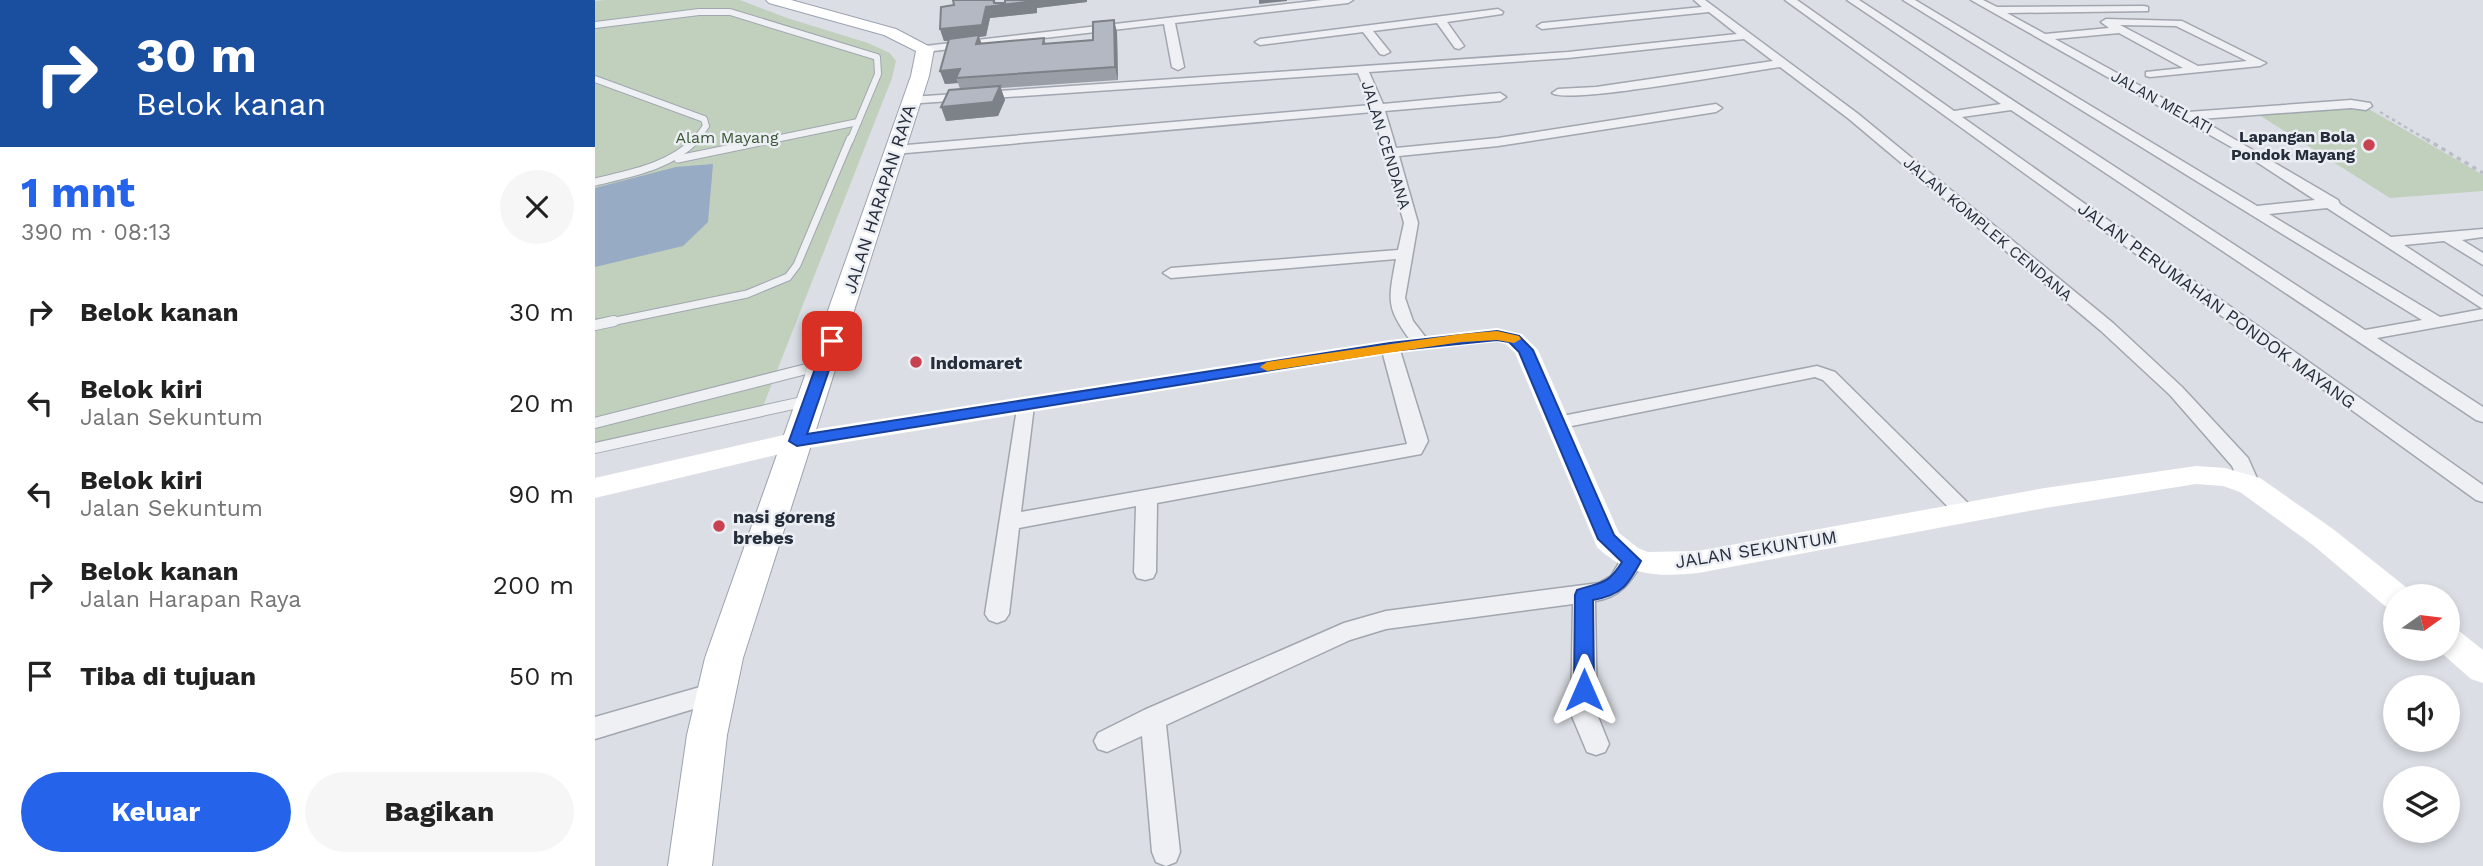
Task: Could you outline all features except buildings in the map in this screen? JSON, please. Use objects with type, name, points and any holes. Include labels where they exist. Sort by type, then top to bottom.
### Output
[{"type":"main road","points":[[774,0],[890,32],[925,49]]},
{"type":"main road","name":"JALAN HARAPAN RAYA","points":[[691,866],[698,796],[714,693],[911,102],[925,49]]},
{"type":"street","points":[[1227,0],[1230,15]]},
{"type":"street","points":[[1341,17],[1348,0]]},
{"type":"street","name":"JALAN PERUMAHAN PONDOK MAYANG","points":[[1792,0],[2483,495]]},
{"type":"street","points":[[1852,0],[2483,416]]},
{"type":"street","points":[[1908,0],[2435,321]]},
{"type":"street","name":"JALAN MELATI","points":[[1976,0],[2189,116],[2333,203],[2483,304]]},
{"type":"street","points":[[1542,26],[1705,4]]},
{"type":"street","name":"JALAN KOMPLEK CENDANA","points":[[1705,4],[1853,116],[2106,327],[2194,412],[2241,463],[2250,485]]},
{"type":"street","points":[[1997,10],[2144,9]]},
{"type":"street","points":[[1366,29],[1498,12]]},
{"type":"street","points":[[925,49],[1230,15],[1341,17],[1366,29],[1384,52]]},
{"type":"street","points":[[1261,42],[1341,17]]},
{"type":"street","points":[[1440,20],[1459,46]]},
{"type":"street","points":[[1169,21],[1178,67]]},
{"type":"street","points":[[2150,74],[2196,70],[2260,63],[2178,23],[2106,22],[2196,70]]},
{"type":"street","points":[[2046,37],[2121,30]]},
{"type":"street","points":[[911,102],[1568,55],[1744,36]]},
{"type":"street","points":[[1558,93],[1596,91],[1781,63]]},
{"type":"street","name":"JALAN CENDANA","points":[[1359,68],[1363,71],[1378,107],[1411,223],[1398,298],[1405,321],[1421,343]]},
{"type":"street","points":[[895,150],[1500,97]]},
{"type":"street","points":[[2189,116],[2351,104],[2366,106]]},
{"type":"street","points":[[1951,115],[2013,106]]},
{"type":"street","points":[[1389,153],[1498,142],[1716,108]]},
{"type":"street","points":[[2255,211],[2333,203]]},
{"type":"street","points":[[2391,242],[2483,233]]},
{"type":"street","points":[[2446,236],[2483,260]]},
{"type":"street","points":[[1171,273],[1404,254]]},
{"type":"street","points":[[2459,288],[2483,286]]},
{"type":"street","points":[[2361,336],[2483,314]]},
{"type":"street","points":[[595,488],[797,441],[1390,347],[1497,335],[1514,339],[1525,350],[1607,539],[1632,561],[1619,582],[1604,591],[1584,595],[1386,620],[1344,632],[1107,741]]},
{"type":"street","points":[[1009,522],[1414,449],[1418,441],[1390,347]]},
{"type":"street","points":[[1557,423],[1818,371],[1829,376],[1966,513]]},
{"type":"street","points":[[997,614],[1025,406]]},
{"type":"street","name":"JALAN SEKUNTUM","points":[[1632,561],[1663,564],[1698,562],[1966,513],[2196,475],[2225,477],[2250,485],[2323,537],[2383,586]]},
{"type":"street","points":[[1145,572],[1147,497]]},
{"type":"street","points":[[1584,595],[1584,714],[1596,744]]},
{"type":"street","points":[[2461,651],[2483,669]]},
{"type":"street","points":[[595,728],[714,693]]},
{"type":"street","points":[[1153,719],[1166,852]]},
{"type":"lane","points":[[595,25],[699,12],[730,12],[877,57],[878,74],[797,265],[788,277],[747,294],[595,325]]},
{"type":"lane","points":[[595,79],[704,119],[706,126],[701,136],[671,161]]},
{"type":"lane","points":[[595,182],[729,147],[858,122]]},
{"type":"lane","points":[[595,423],[824,365]]},
{"type":"lane","points":[[595,448],[811,400]]},
{"type":"path","points":[[2366,106],[2483,173]]},
{"type":"green space","name":"Alam Mayang","points":[[740,0],[868,43],[890,53],[896,61],[892,78],[762,409],[595,448],[595,1]]},
{"type":"green space","name":"Lapangan Bola Pondok Mayang","points":[[2367,108],[2483,175],[2483,191],[2390,198],[2259,115]]},
{"type":"water","points":[[713,164],[708,222],[683,246],[595,267],[595,188],[676,167]]},
{"type":"slow traffic","points":[[1267,367],[1461,338],[1497,335],[1514,339]]},
{"type":"place","name":"Lapangan Bola Pondok Mayang","points":[[2369,145]]},
{"type":"place","name":"Indomaret","points":[[916,362]]},
{"type":"place","name":"nasi goreng brebes","points":[[719,526]]},
{"type":"route","points":[[832,341],[797,441],[1390,347],[1497,335],[1514,339],[1525,350],[1607,539],[1632,561],[1619,582],[1604,591],[1584,595],[1584,690]]}]
